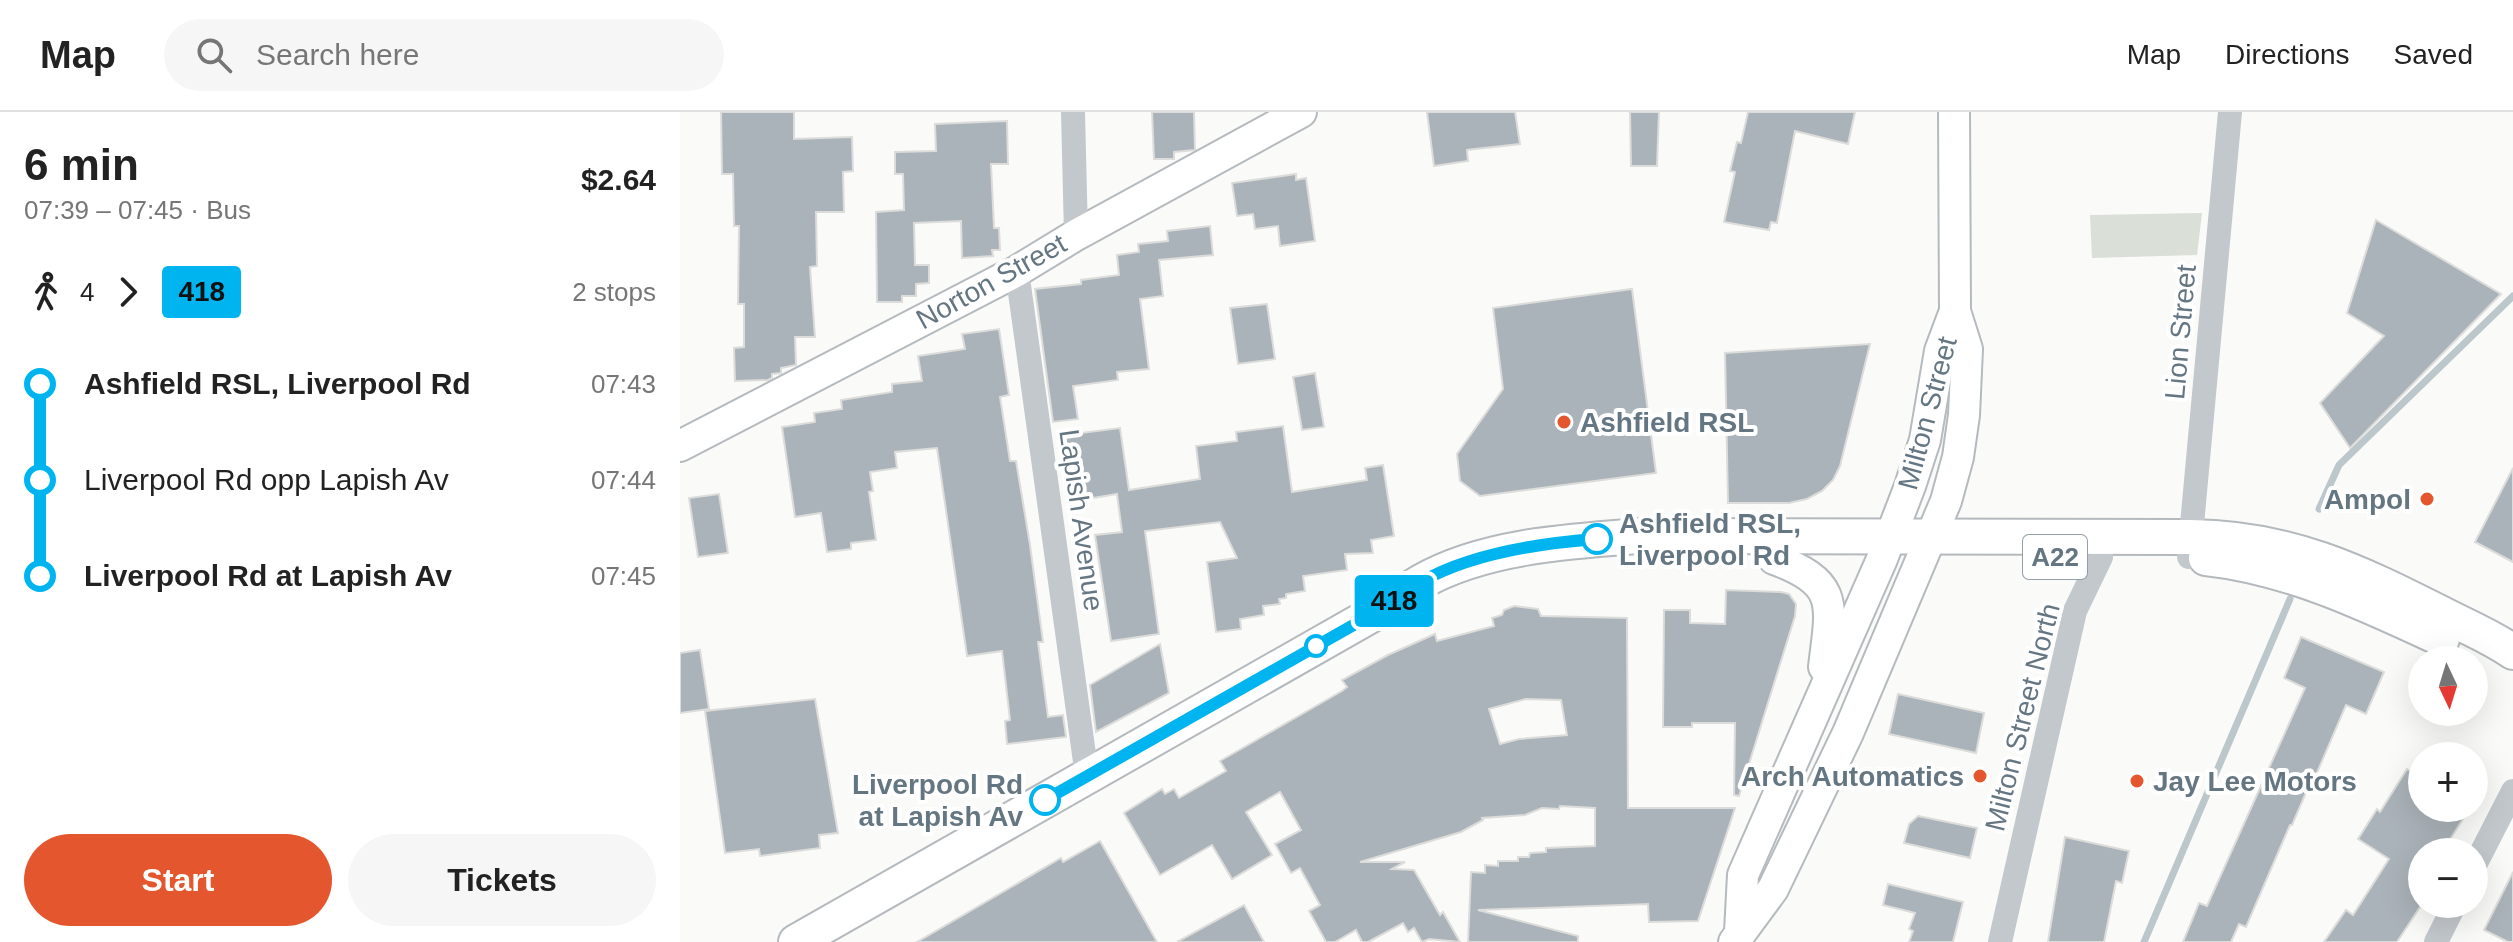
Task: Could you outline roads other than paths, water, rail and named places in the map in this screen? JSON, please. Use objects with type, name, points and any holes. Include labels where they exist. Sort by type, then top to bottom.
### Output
[{"type":"highway","name":"A22","points":[[796,942],[1380,610],[1422,581],[1473,561],[1529,548],[1640,536],[1886,548],[2190,547],[2321,587],[2380,610],[2503,668],[2513,668]]},
{"type":"highway","name":"A22","points":[[1925,548],[2101,557],[2241,539],[2280,546],[2335,563],[2386,585],[2513,652]]},
{"type":"highway","name":"A22","points":[[1380,610],[1496,573],[1540,565],[1667,558],[1774,559],[1886,548]]},
{"type":"main road","name":"Norton Street","points":[[680,446],[1017,271],[1076,235],[1301,112]]},
{"type":"main road","name":"Milton Street","points":[[1737,937],[1773,889],[1802,833],[1860,706],[1946,501],[1958,457],[1964,415],[1967,349],[1955,311],[1954,112]]},
{"type":"main road","name":"Milton Street","points":[[1737,937],[1743,875],[1886,548],[1925,440],[1940,351],[1955,311]]},
{"type":"main road","points":[[1774,559],[1807,573],[1830,601],[1821,696]]},
{"type":"street","points":[[1073,112],[1076,235]]},
{"type":"street","name":"Lion Street","points":[[2190,547],[2230,112]]},
{"type":"street","name":"Lapish Avenue","points":[[1017,271],[1087,776]]},
{"type":"street","name":"Milton Street North","points":[[2000,942],[2075,611],[2101,557]]},
{"type":"street","points":[[2488,840],[2513,791]]},
{"type":"street","points":[[2436,942],[2448,918]]},
{"type":"waterway","points":[[2319,509],[2339,465],[2513,296]]},
{"type":"waterway","points":[[2144,942],[2290,599]]},
{"type":"place","name":"Ashfield RSL","points":[[1564,422]]},
{"type":"place","name":"Ampol","points":[[2427,499]]},
{"type":"place","name":"Ashfield RSL, Liverpool Rd","points":[[1597,539]]},
{"type":"place","name":"Arch Automatics","points":[[1980,776]]},
{"type":"place","name":"Jay Lee Motors","points":[[2137,781]]},
{"type":"place","name":"Liverpool Rd at Lapish Av","points":[[1045,800]]}]
